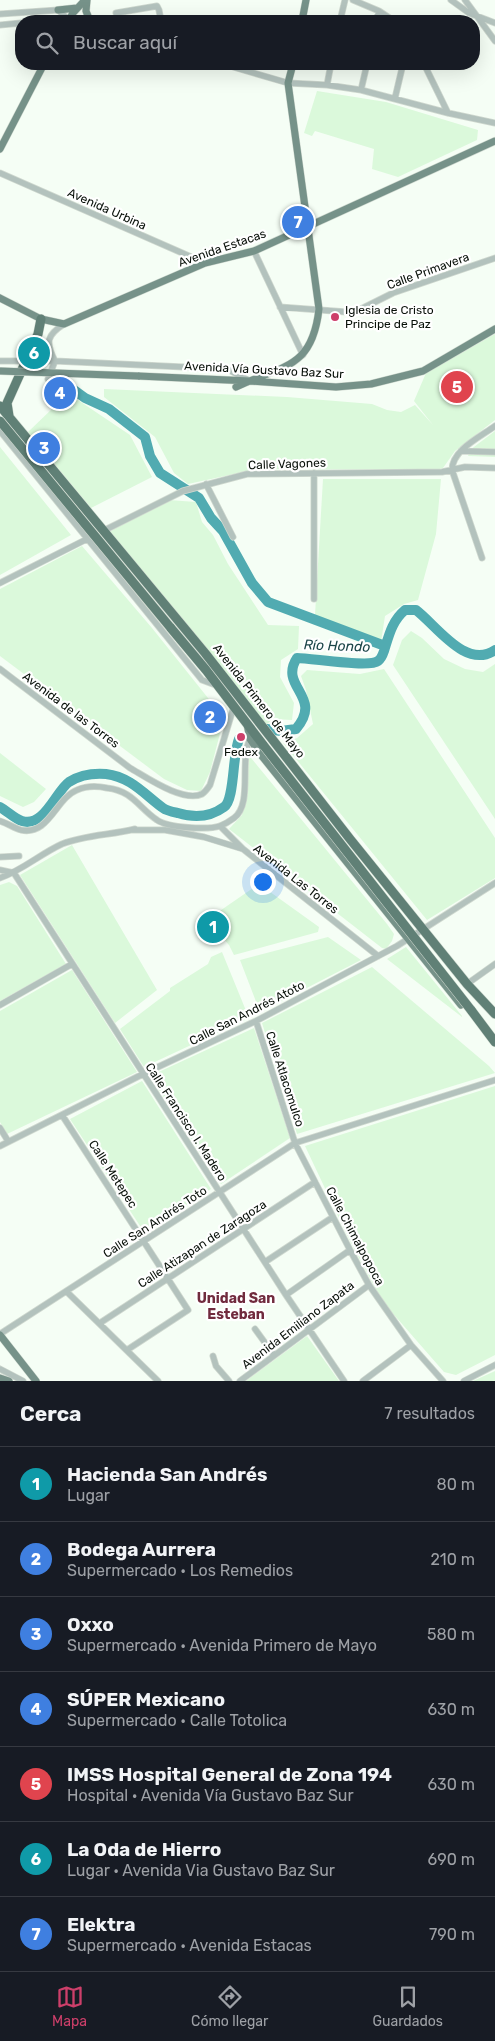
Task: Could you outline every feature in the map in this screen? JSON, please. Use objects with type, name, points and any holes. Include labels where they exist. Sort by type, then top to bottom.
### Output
[{"type":"highway","points":[[9,416],[7,403],[38,334],[41,319]]},
{"type":"highway","name":"Avenida Primero de Mayo","points":[[0,406],[206,653],[350,839],[467,984],[495,1014]]},
{"type":"highway","name":"Avenida Primero de Mayo","points":[[0,421],[206,670],[495,1042]]},
{"type":"highway","points":[[337,850],[347,848],[350,839]]},
{"type":"main road","points":[[74,15],[77,8],[85,0]]},
{"type":"main road","points":[[85,0],[88,15]]},
{"type":"main road","points":[[303,15],[306,0]]},
{"type":"main road","points":[[58,10],[77,8]]},
{"type":"main road","points":[[0,149],[41,70]]},
{"type":"main road","points":[[236,387],[291,365],[303,355],[313,339],[317,326],[319,309],[288,83],[291,70]]},
{"type":"main road","name":"Avenida Estacas","points":[[64,324],[205,263],[254,251],[495,141]]},
{"type":"main road","points":[[0,298],[41,319],[64,324]]},
{"type":"main road","name":"Avenida Vía Gustavo Baz Sur","points":[[0,371],[250,380],[336,387],[372,384],[423,371],[495,329]]},
{"type":"main road","name":"Avenida Primero de Mayo","points":[[247,724],[250,739],[260,755],[408,939],[468,1012],[481,1024]]},
{"type":"main road","points":[[0,1335],[36,1381]]},
{"type":"main road","points":[[24,1381],[28,1371]]},
{"type":"main road","points":[[0,1378],[9,1381]]},
{"type":"street","points":[[341,15],[345,0]]},
{"type":"street","points":[[353,0],[385,15]]},
{"type":"street","points":[[450,0],[474,15]]},
{"type":"street","points":[[466,0],[477,15]]},
{"type":"street","points":[[116,13],[157,6],[160,15]]},
{"type":"street","points":[[0,14],[58,10],[64,15]]},
{"type":"street","points":[[378,15],[379,11]]},
{"type":"street","points":[[480,18],[495,23]]},
{"type":"street","points":[[480,20],[495,41]]},
{"type":"street","points":[[0,25],[15,24]]},
{"type":"street","points":[[244,70],[288,83],[327,84],[361,90],[448,113],[495,123]]},
{"type":"street","points":[[327,84],[330,70]]},
{"type":"street","points":[[361,90],[366,70]]},
{"type":"street","points":[[395,98],[402,70]]},
{"type":"street","points":[[427,70],[448,113]]},
{"type":"street","name":"Avenida Urbina","points":[[0,173],[205,263]]},
{"type":"street","points":[[254,251],[303,355]]},
{"type":"street","name":"Calle Primavera","points":[[280,307],[347,312],[359,310],[393,293],[495,258]]},
{"type":"street","points":[[48,379],[55,361],[49,350],[49,338],[64,324]]},
{"type":"street","points":[[0,361],[55,361],[227,369],[250,380]]},
{"type":"street","points":[[482,558],[452,470],[453,461],[460,452],[495,426]]},
{"type":"street","name":"Avenida Primero de Mayo","points":[[0,432],[202,680],[218,686]]},
{"type":"street","points":[[460,452],[495,452]]},
{"type":"street","name":"Calle Vagones","points":[[103,531],[183,491],[247,474],[442,472],[465,467],[495,468]]},
{"type":"street","points":[[314,473],[314,599]]},
{"type":"street","points":[[206,484],[234,537]]},
{"type":"street","points":[[54,499],[68,488]]},
{"type":"street","points":[[0,583],[87,539]]},
{"type":"street","name":"Avenida de las Torres","points":[[0,669],[130,768],[151,781],[180,794],[194,796],[204,794],[210,786],[234,706]]},
{"type":"street","points":[[0,878],[14,873],[48,851],[76,839],[133,830],[159,822],[193,827],[220,826],[236,817],[243,804],[245,753],[250,739]]},
{"type":"street","points":[[0,820],[20,830],[34,829],[50,818],[72,793],[86,788],[100,787],[126,793],[159,822]]},
{"type":"street","points":[[220,826],[243,849]]},
{"type":"street","name":"Avenida Las Torres","points":[[133,830],[164,830],[204,837],[243,849],[378,956]]},
{"type":"street","points":[[0,857],[19,856]]},
{"type":"street","points":[[0,870],[14,873]]},
{"type":"street","name":"Calle Francisco I. Madero","points":[[14,873],[286,1295],[344,1381]]},
{"type":"street","name":"Calle San Andrés Atoto","points":[[0,1146],[143,1074],[256,1021],[397,946],[495,883]]},
{"type":"street","points":[[397,946],[401,929]]},
{"type":"street","points":[[0,1006],[72,964]]},
{"type":"street","points":[[467,984],[495,964]]},
{"type":"street","name":"Calle Atlacomulco","points":[[256,1021],[295,1143]]},
{"type":"street","name":"Calle San Andrés Toto","points":[[0,1335],[295,1143],[495,1080]]},
{"type":"street","name":"Calle Metepec","points":[[62,1115],[145,1240],[188,1310],[128,1350]]},
{"type":"street","points":[[0,1128],[8,1141]]},
{"type":"street","name":"Calle Chimalpopoca","points":[[295,1143],[368,1286],[411,1345],[443,1381]]},
{"type":"street","name":"Calle Atizapan de Zaragoza","points":[[100,1323],[315,1182]]},
{"type":"street","points":[[265,1262],[332,1217]]},
{"type":"street","points":[[286,1295],[350,1250]]},
{"type":"street","name":"Avenida Emiliano Zapata","points":[[240,1381],[368,1286]]},
{"type":"street","points":[[67,1292],[158,1381]]},
{"type":"street","points":[[255,1329],[274,1355]]},
{"type":"street","points":[[363,1381],[411,1345]]},
{"type":"street","points":[[213,1356],[216,1366],[229,1381]]},
{"type":"street","points":[[464,1381],[495,1365]]},
{"type":"street","points":[[0,1369],[24,1381]]},
{"type":"shaded area","points":[[317,91],[386,102],[478,130],[477,140],[398,177],[372,169],[374,149],[315,131],[312,136],[304,133]]},
{"type":"shaded area","points":[[495,334],[495,420],[455,451],[443,468],[437,470],[272,469],[248,471],[188,484],[174,473],[155,437],[104,397],[104,389],[287,397],[372,404],[387,410],[401,412],[415,405],[433,425],[414,401],[426,373]]},
{"type":"shaded area","points":[[57,386],[67,386],[72,396],[130,435],[152,477],[91,508],[28,432],[54,407]]},
{"type":"shaded area","points":[[495,431],[495,457],[468,456],[470,450]]},
{"type":"shaded area","points":[[0,447],[71,535],[0,575]]},
{"type":"shaded area","points":[[323,479],[441,479],[436,534],[418,600],[404,604],[385,616],[381,642],[315,615]]},
{"type":"shaded area","points":[[169,500],[196,502],[202,522],[213,535],[228,564],[268,625],[299,626],[298,649],[281,660],[280,677],[294,703],[292,720],[273,719],[266,725],[109,532]]},
{"type":"shaded area","points":[[82,546],[152,628],[224,718],[210,772],[201,791],[187,790],[164,779],[0,656],[0,589]]},
{"type":"shaded area","points":[[411,631],[422,638],[444,659],[465,669],[483,672],[495,664],[495,819],[393,665],[402,640]]},
{"type":"shaded area","points":[[384,669],[495,838],[495,878],[427,920],[283,743],[297,738],[313,724],[301,676],[307,670],[360,674]]},
{"type":"shaded area","points":[[0,753],[46,789],[34,802],[23,807],[0,796]]},
{"type":"shaded area","points":[[247,753],[387,924],[394,934],[392,941],[386,949],[382,948],[229,829],[242,815],[245,801]]},
{"type":"shaded area","points":[[72,845],[157,990],[115,1023],[20,875]]},
{"type":"shaded area","points":[[9,882],[17,886],[66,964],[0,1001],[0,885]]},
{"type":"shaded area","points":[[259,884],[319,927],[318,932],[234,955],[229,945],[213,927],[215,922],[211,917]]},
{"type":"shaded area","points":[[328,937],[361,960],[260,1012],[240,960]]},
{"type":"shaded area","points":[[406,947],[462,1016],[462,1017],[387,959]]},
{"type":"shaded area","points":[[222,952],[249,1018],[144,1067],[120,1029],[170,991],[170,988],[208,964],[211,957]]},
{"type":"shaded area","points":[[372,967],[495,1073],[297,1134],[262,1023]]},
{"type":"shaded area","points":[[72,970],[137,1072],[7,1134],[0,1122],[0,1011]]},
{"type":"shaded area","points":[[254,1028],[290,1138],[221,1184],[150,1076]]},
{"type":"shaded area","points":[[142,1081],[211,1189],[144,1232],[70,1119]]},
{"type":"shaded area","points":[[495,1086],[495,1355],[456,1375],[444,1372],[382,1301],[349,1239],[305,1146]]},
{"type":"shaded area","points":[[307,1336],[339,1381],[246,1381]]},
{"type":"shaded area","points":[[495,1371],[495,1381],[473,1381]]},
{"type":"waterway","points":[[74,390],[85,398],[109,409],[145,437],[150,456],[160,473],[199,498],[211,518],[223,531],[252,583],[268,602],[385,646]]},
{"type":"waterway","name":"Río Hondo","points":[[267,729],[281,731],[296,729],[303,718],[304,700],[293,677],[293,668],[297,658],[352,663],[373,663],[378,661],[383,654],[394,624],[405,610],[416,610],[452,644],[463,650],[473,654],[484,655],[495,650]]},
{"type":"waterway","name":"Río Hondo","points":[[0,807],[19,820],[30,822],[37,819],[49,808],[69,782],[91,774],[106,774],[123,779],[137,787],[168,811],[190,816],[207,815],[218,811],[228,803],[239,739]]},
{"type":"place","name":"Elektra","points":[[298,222]]},
{"type":"place","name":"Iglesia de Cristo Principe de Paz","points":[[335,317]]},
{"type":"place","name":"La Oda de Hierro","points":[[34,353]]},
{"type":"place","name":"IMSS Hospital General de Zona 194","points":[[457,387]]},
{"type":"place","name":"SÚPER Mexicano","points":[[60,393]]},
{"type":"place","name":"Oxxo","points":[[44,448]]},
{"type":"place","name":"Bodega Aurrera","points":[[210,717]]},
{"type":"place","name":"Fedex","points":[[241,737]]},
{"type":"place","name":"Hacienda San Andrés","points":[[213,927]]},
{"type":"district","name":"Unidad San Esteban","points":[[236,1306]]}]
